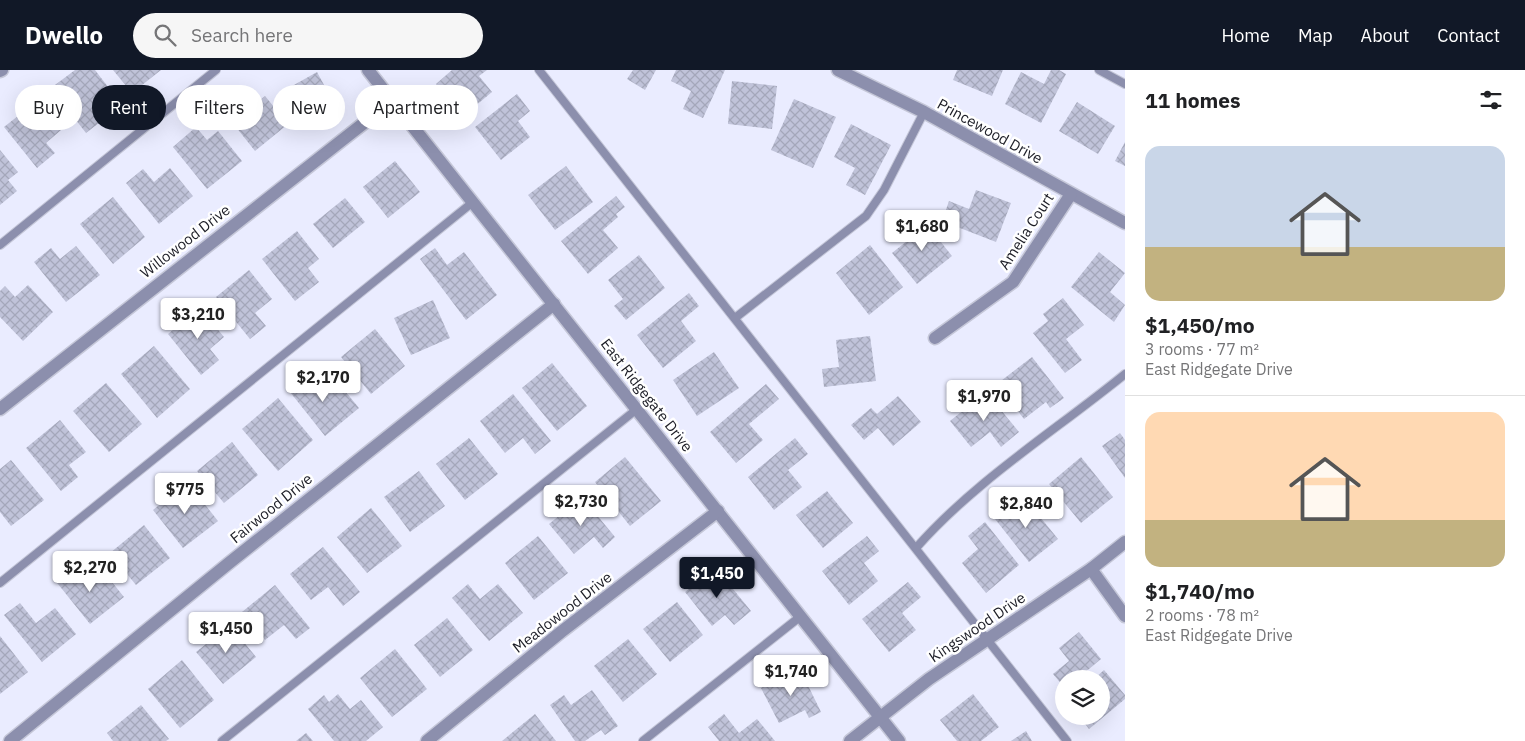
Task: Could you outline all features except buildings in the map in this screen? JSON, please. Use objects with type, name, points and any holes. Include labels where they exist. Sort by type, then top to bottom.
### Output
[{"type":"street","name":"East Ridgegate Drive","points":[[368,70],[380,85]]},
{"type":"street","name":"Princewood Drive","points":[[838,70],[924,112],[1125,224]]},
{"type":"street","name":"Willowood Drive","points":[[0,408],[355,130]]},
{"type":"street","name":"East Ridgegate Drive","points":[[415,130],[899,741]]},
{"type":"street","name":"Amelia Court","points":[[935,338],[1013,282],[1071,194]]},
{"type":"street","name":"Fairwood Drive","points":[[10,741],[229,562],[554,304]]},
{"type":"street","name":"Meadowood Drive","points":[[427,741],[561,632],[718,511]]},
{"type":"street","name":"Kingswood Drive","points":[[850,741],[929,679],[1091,569],[1125,542]]},
{"type":"street","points":[[1091,569],[1125,616]]},
{"type":"lane","points":[[0,245],[216,70]]},
{"type":"lane","points":[[540,70],[807,412],[988,639],[1066,741]]},
{"type":"lane","points":[[1099,70],[1125,84]]},
{"type":"lane","points":[[735,318],[866,216],[884,190],[924,112]]},
{"type":"lane","points":[[0,582],[473,202]]},
{"type":"lane","points":[[916,548],[933,529],[981,488],[1125,374]]},
{"type":"lane","points":[[222,741],[637,408]]},
{"type":"lane","points":[[643,741],[801,616]]}]
